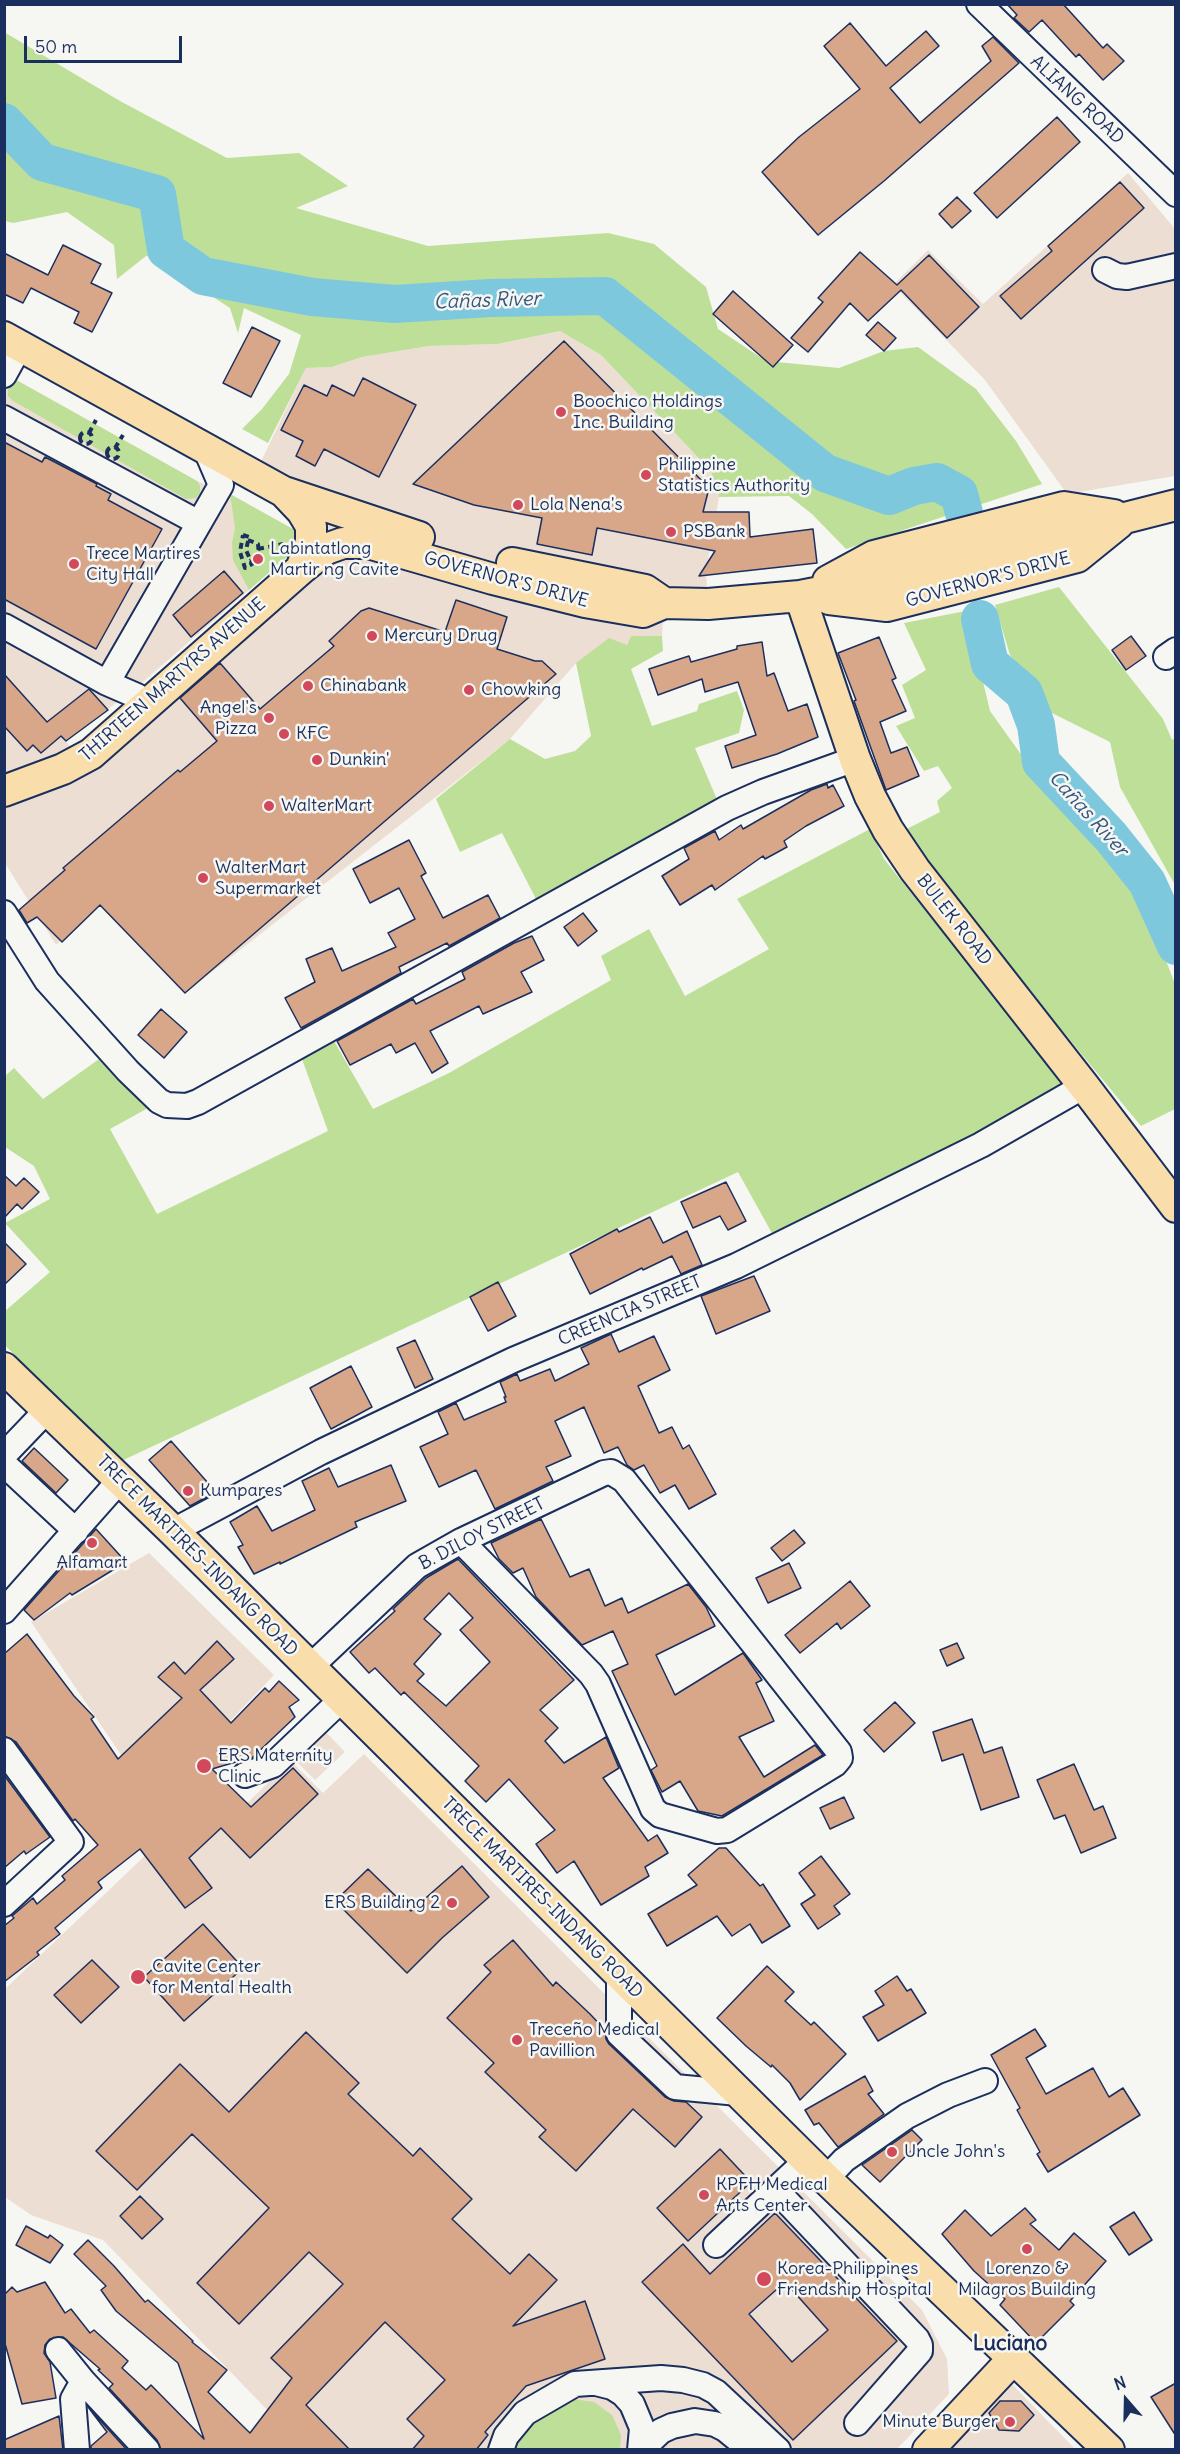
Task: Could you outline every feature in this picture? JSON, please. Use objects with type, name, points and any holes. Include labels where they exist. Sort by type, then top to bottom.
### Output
[{"type":"main road","name":"GOVERNOR'S DRIVE","points":[[13,341],[284,492],[399,531],[498,560],[586,580],[645,590],[664,603]]},
{"type":"main road","name":"GOVERNOR'S DRIVE","points":[[284,492],[302,511],[311,526],[312,542],[301,569]]},
{"type":"main road","name":"GOVERNOR'S DRIVE","points":[[301,569],[334,545],[359,542],[377,545],[493,579],[620,609],[643,612],[664,603],[708,604],[800,596],[881,581],[1176,505]]},
{"type":"main road","name":"THIRTEEN MARTYRS AVENUE","points":[[4,791],[53,774],[83,759],[147,706],[301,569]]},
{"type":"main road","name":"BULEK ROAD","points":[[800,596],[855,759],[881,819],[899,848],[1176,1207]]},
{"type":"main road","name":"TRECE MARTIRES-INDANG ROAD","points":[[4,1368],[173,1531],[738,2093],[1109,2450]]},
{"type":"main road","points":[[928,2450],[1013,2359]]},
{"type":"street","name":"ALIANG ROAD","points":[[979,4],[1176,194]]},
{"type":"street","points":[[1105,270],[1127,278],[1176,266]]},
{"type":"street","points":[[4,375],[13,341]]},
{"type":"street","points":[[4,418],[199,523]]},
{"type":"street","points":[[107,683],[221,485],[206,450]]},
{"type":"street","points":[[4,626],[107,683],[138,696],[147,706]]},
{"type":"street","points":[[4,913],[47,981],[128,1071],[167,1106],[187,1106],[198,1102],[727,808],[763,792],[855,759]]},
{"type":"street","name":"CREENCIA STREET","points":[[173,1531],[321,1452],[493,1370],[758,1256],[981,1144],[1084,1086]]},
{"type":"street","points":[[4,1455],[48,1409]]},
{"type":"street","points":[[4,1464],[76,1531]]},
{"type":"street","name":"B. DILOY STREET","points":[[309,1668],[406,1575],[461,1540],[604,1473],[616,1474],[624,1480],[839,1752],[840,1758],[835,1764],[727,1830],[717,1831],[664,1817],[656,1812],[598,1684],[591,1674],[461,1540]]},
{"type":"street","points":[[4,1611],[120,1480]]},
{"type":"street","points":[[245,1775],[273,1765],[341,1700]]},
{"type":"street","points":[[4,1750],[71,1842],[4,1904]]},
{"type":"street","points":[[619,1975],[619,2034],[675,2087],[738,2093]]},
{"type":"street","points":[[716,2245],[776,2190],[816,2169],[844,2160],[907,2116],[948,2095],[985,2081]]},
{"type":"street","points":[[776,2190],[917,2339],[920,2345],[920,2350],[857,2423]]},
{"type":"street","points":[[58,2350],[83,2381],[147,2450]]},
{"type":"street","points":[[501,2450],[506,2436],[525,2413],[564,2389],[587,2382],[661,2378],[703,2385],[716,2392],[748,2438]]},
{"type":"street","points":[[77,2450],[73,2399],[83,2381]]},
{"type":"street","points":[[587,2382],[612,2387],[632,2404],[642,2428],[640,2450]]},
{"type":"street","points":[[640,2450],[662,2432],[684,2422],[695,2421],[715,2424],[778,2450]]},
{"type":"path","points":[[89,433],[96,420]]},
{"type":"path","points":[[115,448],[123,435]]},
{"type":"path","points":[[243,535],[249,537],[248,540],[246,550],[252,564],[246,568],[240,552],[243,535]]},
{"type":"path","points":[[248,540],[258,544],[259,555],[250,561]]},
{"type":"path","points":[[258,549],[273,546]]},
{"type":"shaded area","points":[[1128,173],[1175,229],[1175,476],[1067,494],[985,380],[893,285],[928,250],[983,304]]},
{"type":"shaded area","points":[[560,331],[601,355],[711,471],[719,497],[706,572],[708,604],[664,603],[662,636],[631,636],[627,645],[576,663],[510,739],[185,993],[100,905],[56,945],[5,863],[4,373],[197,481],[230,494],[300,533],[295,550],[137,687],[66,741],[81,760],[301,569],[334,517],[254,476],[306,368],[332,367],[362,357],[429,346],[498,344]]},
{"type":"shaded area","points":[[149,1553],[274,1675],[153,1802],[31,1622]]},
{"type":"shaded area","points":[[323,1729],[345,1752],[315,1780],[293,1758]]},
{"type":"shaded area","points":[[364,1754],[922,2310],[947,2359],[949,2394],[897,2449],[305,2449],[103,2240],[31,2215],[5,2197],[5,1989],[173,1829],[196,1852],[291,1761],[323,1793]]},
{"type":"shaded area","points":[[1010,2382],[1075,2449],[948,2450]]},
{"type":"green space","points":[[4,32],[120,101],[227,158],[299,153],[348,186],[296,208],[428,246],[608,233],[654,244],[706,287],[718,329],[766,361],[839,368],[884,351],[918,347],[976,389],[1016,441],[1042,484],[846,549],[812,514],[789,496],[719,497],[711,471],[601,355],[560,331],[498,344],[429,346],[362,357],[332,367],[306,368],[268,443],[242,429],[262,409],[289,374],[301,335],[244,308],[238,333],[230,308],[181,276],[161,258],[146,256],[117,279],[114,245],[67,212],[13,223],[5,221]]},
{"type":"green space","points":[[18,381],[197,481],[200,493],[196,498],[186,499],[13,401],[8,396],[8,389],[11,383]]},
{"type":"green space","points":[[230,494],[300,533],[295,550],[249,590],[233,560],[232,543],[235,528]]},
{"type":"green space","points":[[1059,587],[1163,719],[1172,740],[1175,738],[1175,885],[1120,787],[1110,742],[1050,712],[1010,655],[995,605]]},
{"type":"green space","points":[[966,611],[990,711],[1020,753],[1098,839],[1138,888],[1175,984],[1175,1109],[1141,1126],[954,900],[903,831],[940,812],[937,801],[952,788],[938,766],[924,771],[896,726],[915,718],[902,685],[926,670],[904,623]]},
{"type":"green space","points":[[631,636],[662,636],[663,651],[631,669],[652,726],[697,711],[699,704],[737,691],[744,710],[739,733],[695,748],[719,804],[537,901],[502,833],[460,852],[436,799],[510,739],[545,759],[575,751],[591,736],[576,663],[609,638],[627,645]]},
{"type":"green space","points":[[870,829],[884,859],[1063,1083],[954,1146],[773,1235],[738,1172],[117,1463],[5,1345],[4,1312],[50,1272],[5,1223],[50,1199],[34,1166],[5,1147],[5,1076],[14,1068],[43,1099],[102,1057],[148,1108],[110,1129],[157,1214],[328,1131],[302,1059],[334,1041],[373,1109],[449,1073],[611,980],[601,956],[649,929],[685,996],[769,949],[737,899]]},
{"type":"green space","points":[[573,2399],[594,2402],[612,2415],[621,2435],[620,2449],[516,2450],[520,2438],[533,2422]]},
{"type":"building","points":[[1007,4],[1063,4],[1103,48],[1107,44],[1124,61],[1103,80],[1079,54],[1076,57],[1042,20],[1029,32],[1014,18],[1017,15]]},
{"type":"building","points":[[850,23],[886,66],[926,31],[939,46],[890,88],[920,123],[991,61],[982,46],[993,37],[1019,63],[884,181],[818,235],[762,172],[799,137],[860,89],[824,46]]},
{"type":"building","points":[[1057,117],[1080,142],[997,218],[974,193]]},
{"type":"building","points":[[1120,182],[1144,208],[1021,319],[1000,296],[1052,251],[1048,246]]},
{"type":"building","points":[[957,197],[971,211],[952,228],[939,214]]},
{"type":"building","points":[[63,245],[101,264],[91,283],[112,293],[92,332],[74,323],[79,312],[31,288],[23,303],[4,294],[4,253],[48,275]]},
{"type":"building","points":[[860,252],[897,285],[929,255],[979,307],[947,338],[901,290],[868,321],[850,303],[808,352],[791,338],[823,302],[818,298]]},
{"type":"building","points":[[733,291],[793,345],[773,367],[713,314]]},
{"type":"building","points":[[878,322],[896,338],[884,351],[866,335]]},
{"type":"building","points":[[252,327],[280,341],[251,397],[223,383]]},
{"type":"building","name":"Boochico Holdings Inc. Building","points":[[564,341],[709,488],[703,512],[749,512],[750,537],[813,529],[817,563],[699,576],[715,551],[597,528],[592,555],[537,544],[542,518],[474,505],[413,484]]},
{"type":"building","points":[[363,378],[416,405],[379,477],[324,449],[315,466],[296,456],[303,441],[281,430],[304,385],[327,396],[332,385],[354,396]]},
{"type":"building","name":"Trece Martires City Hall","points":[[4,442],[42,462],[45,457],[97,484],[96,486],[111,494],[108,500],[162,529],[96,649],[4,599]]},
{"type":"building","points":[[224,571],[243,593],[191,637],[173,615]]},
{"type":"building","name":"WalterMart","points":[[456,600],[507,617],[497,649],[535,661],[542,661],[556,674],[185,993],[100,905],[62,942],[37,917],[27,923],[19,910],[65,870],[63,868],[178,770],[180,772],[217,741],[180,698],[220,663],[260,709],[334,646],[329,641],[361,611],[369,608],[445,632]]},
{"type":"building","points":[[1131,636],[1146,656],[1126,670],[1112,650]]},
{"type":"building","points":[[879,637],[896,678],[892,680],[906,711],[880,722],[891,753],[907,747],[919,776],[886,790],[838,653]]},
{"type":"building","points":[[762,642],[767,676],[774,673],[788,711],[807,704],[818,737],[777,754],[732,768],[725,746],[756,735],[738,682],[705,692],[702,679],[658,695],[649,669],[689,656],[691,662],[737,649],[737,646]]},
{"type":"building","points":[[4,674],[47,722],[89,689],[108,710],[66,741],[61,736],[41,753],[33,745],[27,751],[4,726]]},
{"type":"building","points":[[827,784],[828,788],[833,785],[844,806],[806,826],[784,841],[787,847],[765,859],[763,856],[715,890],[712,885],[680,905],[662,876],[689,859],[684,848],[715,831],[719,840],[741,825],[743,829],[811,790]]},
{"type":"building","points":[[409,840],[426,873],[421,876],[443,918],[488,895],[500,918],[449,946],[447,943],[399,967],[401,973],[301,1028],[285,998],[315,982],[306,959],[332,948],[342,971],[396,947],[388,933],[415,919],[399,888],[370,903],[353,869]]},
{"type":"building","points":[[583,913],[597,931],[578,946],[564,927]]},
{"type":"building","points":[[532,936],[544,960],[521,972],[532,992],[483,1014],[479,1006],[430,1031],[448,1063],[432,1073],[415,1043],[396,1053],[391,1044],[350,1065],[337,1041],[413,999],[416,1004],[465,979],[462,972],[514,943]]},
{"type":"building","points":[[161,1009],[187,1032],[164,1058],[138,1035]]},
{"type":"building","points":[[4,1175],[16,1186],[24,1178],[39,1192],[22,1209],[17,1204],[4,1218]]},
{"type":"building","points":[[726,1182],[746,1221],[728,1230],[720,1216],[693,1228],[681,1202]]},
{"type":"building","points":[[650,1217],[663,1243],[687,1231],[702,1265],[681,1274],[672,1256],[590,1294],[570,1254],[617,1229],[619,1232]]},
{"type":"building","points":[[4,1242],[26,1264],[4,1285]]},
{"type":"building","points":[[754,1276],[770,1311],[716,1334],[701,1296]]},
{"type":"building","points":[[498,1282],[516,1316],[488,1331],[470,1297]]},
{"type":"building","points":[[611,1334],[619,1352],[654,1336],[670,1370],[638,1386],[659,1433],[672,1427],[683,1449],[689,1445],[716,1494],[689,1509],[675,1485],[660,1493],[644,1465],[634,1470],[627,1465],[618,1447],[604,1453],[584,1407],[555,1421],[571,1456],[546,1467],[553,1481],[495,1509],[476,1470],[439,1487],[420,1447],[448,1434],[438,1412],[456,1403],[464,1420],[506,1402],[500,1382],[517,1374],[520,1381],[550,1369],[555,1381],[589,1364],[581,1348]]},
{"type":"building","points":[[415,1340],[433,1379],[415,1388],[397,1348]]},
{"type":"building","points":[[351,1366],[372,1407],[331,1429],[310,1388]]},
{"type":"building","points":[[171,1441],[216,1492],[190,1506],[149,1460]]},
{"type":"building","points":[[34,1448],[68,1480],[56,1493],[22,1461]]},
{"type":"building","points":[[391,1465],[406,1501],[355,1522],[357,1527],[254,1574],[238,1547],[243,1545],[230,1522],[257,1506],[272,1531],[315,1510],[302,1481],[329,1468],[338,1487]]},
{"type":"building","points":[[541,1519],[570,1577],[589,1569],[605,1606],[622,1598],[628,1613],[688,1584],[706,1607],[715,1626],[656,1655],[675,1695],[743,1653],[762,1680],[756,1683],[774,1721],[739,1737],[764,1777],[815,1745],[823,1755],[722,1816],[698,1811],[680,1781],[662,1792],[651,1770],[657,1766],[612,1671],[628,1664],[613,1631],[582,1645],[536,1597],[523,1568],[513,1573],[499,1559],[491,1543]]},
{"type":"building","name":"Alfamart","points":[[96,1529],[126,1562],[72,1595],[70,1593],[34,1620],[24,1610]]},
{"type":"building","points":[[794,1530],[805,1543],[782,1561],[771,1548]]},
{"type":"building","points":[[458,1559],[574,1680],[540,1710],[558,1728],[545,1741],[564,1763],[606,1737],[619,1768],[603,1778],[648,1841],[657,1835],[668,1853],[645,1867],[649,1876],[601,1905],[574,1861],[557,1873],[536,1844],[555,1830],[509,1779],[486,1802],[465,1781],[479,1766],[404,1692],[401,1695],[375,1668],[369,1673],[350,1652],[395,1611],[393,1609],[426,1578]],"holes":[[[449,1593],[473,1618],[460,1630],[490,1662],[446,1706],[417,1681],[424,1674],[414,1664],[441,1634],[424,1619]]]},
{"type":"building","points":[[789,1563],[801,1588],[768,1603],[756,1578]]},
{"type":"building","points":[[850,1581],[870,1606],[841,1629],[837,1623],[800,1653],[785,1635]]},
{"type":"building","points":[[27,1634],[74,1696],[94,1717],[91,1719],[118,1759],[182,1698],[158,1677],[174,1662],[185,1674],[217,1641],[234,1659],[200,1690],[231,1723],[265,1688],[269,1692],[279,1681],[299,1700],[289,1707],[295,1717],[253,1757],[212,1769],[251,1807],[293,1768],[318,1794],[250,1858],[221,1828],[189,1858],[212,1888],[185,1908],[140,1849],[98,1882],[102,1888],[55,1928],[60,1934],[37,1952],[39,1955],[4,1982],[4,1926],[33,1898],[37,1904],[65,1880],[62,1876],[98,1845],[75,1819],[73,1821],[16,1742],[4,1736],[4,1654]]},
{"type":"building","points":[[957,1643],[964,1658],[947,1666],[940,1650]]},
{"type":"building","points":[[895,1702],[915,1723],[884,1752],[864,1730]]},
{"type":"building","points":[[972,1719],[984,1753],[1002,1747],[1019,1797],[981,1810],[963,1754],[942,1761],[933,1732]]},
{"type":"building","points":[[1074,1764],[1094,1810],[1103,1806],[1116,1838],[1081,1853],[1065,1815],[1054,1819],[1037,1780]]},
{"type":"building","points":[[4,1775],[50,1837],[26,1854],[24,1851],[4,1868]]},
{"type":"building","points":[[844,1797],[854,1818],[830,1829],[820,1808]]},
{"type":"building","points":[[719,1848],[726,1848],[760,1886],[763,1884],[790,1926],[762,1943],[750,1924],[732,1936],[717,1916],[667,1946],[648,1914],[697,1885],[688,1875]]},
{"type":"building","points":[[821,1856],[850,1894],[834,1906],[840,1914],[818,1929],[801,1904],[815,1895],[799,1873]]},
{"type":"building","points":[[462,1866],[489,1897],[442,1938],[407,1973],[335,1901],[368,1869],[411,1911]]},
{"type":"building","points":[[203,1924],[243,1968],[184,2021],[144,1977]]},
{"type":"building","points":[[513,1940],[553,1986],[556,1982],[590,2014],[605,2030],[609,2044],[665,2097],[674,2101],[686,2102],[702,2117],[675,2147],[633,2109],[576,2171],[539,2137],[546,2130],[485,2072],[494,2063],[447,2018],[491,1972],[484,1965]]},
{"type":"building","points":[[92,1960],[119,1987],[81,2023],[54,1995]]},
{"type":"building","points":[[767,1966],[794,1992],[785,2001],[811,2025],[814,2022],[846,2054],[800,2100],[790,2083],[772,2065],[771,2067],[746,2046],[717,2018]]},
{"type":"building","points":[[897,1976],[907,1991],[911,1989],[926,2013],[878,2041],[863,2017],[884,2005],[875,1991]]},
{"type":"building","points":[[1035,2029],[1046,2046],[1026,2058],[1046,2094],[1093,2068],[1109,2097],[1123,2088],[1140,2115],[1048,2172],[1017,2110],[1020,2108],[991,2055]]},
{"type":"building","points":[[306,2032],[359,2083],[348,2094],[413,2156],[420,2148],[472,2199],[452,2219],[510,2274],[529,2254],[557,2280],[513,2326],[585,2301],[605,2359],[526,2386],[485,2432],[488,2435],[476,2450],[412,2450],[424,2436],[407,2419],[445,2380],[385,2322],[306,2405],[350,2450],[161,2450],[157,2440],[109,2388],[113,2384],[98,2370],[100,2369],[63,2337],[50,2339],[45,2345],[44,2353],[50,2362],[56,2398],[22,2404],[4,2340],[4,2295],[12,2287],[17,2292],[45,2282],[65,2313],[71,2309],[90,2333],[94,2330],[128,2361],[122,2368],[146,2390],[151,2385],[204,2439],[178,2363],[116,2311],[101,2290],[106,2286],[74,2254],[88,2240],[145,2302],[148,2300],[192,2342],[227,2370],[208,2392],[250,2433],[292,2378],[271,2358],[343,2284],[309,2252],[239,2324],[197,2283],[269,2208],[192,2134],[137,2190],[96,2151],[180,2064],[229,2112]]},
{"type":"building","points":[[865,2076],[873,2091],[868,2094],[884,2114],[838,2147],[819,2123],[814,2125],[805,2110]]},
{"type":"building","name":"Uncle John's","points":[[912,2130],[922,2140],[880,2182],[862,2165]]},
{"type":"building","name":"KPFH Medical Arts Center","points":[[720,2149],[751,2182],[688,2241],[657,2208]]},
{"type":"building","points":[[140,2196],[163,2219],[142,2239],[120,2216]]},
{"type":"building","points":[[1025,2208],[1036,2220],[1030,2224],[1059,2250],[1074,2233],[1106,2261],[1070,2301],[1074,2305],[1036,2343],[1000,2305],[1005,2299],[974,2271],[942,2234],[965,2210],[991,2236]]},
{"type":"building","points":[[1134,2212],[1152,2240],[1129,2255],[1110,2227]]},
{"type":"building","points":[[775,2213],[897,2341],[793,2440],[642,2282],[683,2244],[710,2274]],"holes":[[[785,2282],[828,2330],[792,2362],[749,2314]]]},
{"type":"building","points":[[26,2226],[48,2238],[50,2235],[63,2245],[50,2263],[16,2245]]},
{"type":"building","points":[[1176,2383],[1176,2436],[1151,2397]]},
{"type":"building","name":"Minute Burger","points":[[1000,2401],[1021,2401],[1034,2415],[1019,2431],[999,2430],[989,2413]]},
{"type":"building","points":[[88,2407],[127,2450],[91,2450],[91,2446],[107,2432]]},
{"type":"building","points":[[59,2416],[63,2450],[4,2450],[4,2440]]},
{"type":"waterway","name":"Cañas River","points":[[4,122],[42,162],[157,194],[166,250],[203,276],[312,297],[395,304],[490,298],[605,296],[825,473],[889,496],[914,486],[937,482],[959,494],[964,513]]},
{"type":"waterway","name":"Cañas River","points":[[980,619],[990,664],[1024,693],[1036,725],[1041,762],[1111,837],[1147,882],[1176,946]]},
{"type":"place","name":"Boochico Holdings Inc. Building","points":[[561,412]]},
{"type":"place","name":"Philippine Statistics Authority","points":[[646,475]]},
{"type":"place","name":"Lola Nena's","points":[[518,505]]},
{"type":"place","name":"PSBank","points":[[671,532]]},
{"type":"place","name":"Labintatlong Martir ng Cavite","points":[[258,559]]},
{"type":"place","name":"Trece Martires City Hall","points":[[74,564]]},
{"type":"place","name":"Mercury Drug","points":[[372,636]]},
{"type":"place","name":"Chinabank","points":[[308,686]]},
{"type":"place","name":"Chowking","points":[[469,690]]},
{"type":"place","name":"Angel's Pizza","points":[[269,718]]},
{"type":"place","name":"KFC","points":[[284,734]]},
{"type":"place","name":"Dunkin'","points":[[317,760]]},
{"type":"place","name":"WalterMart","points":[[269,806]]},
{"type":"place","name":"WalterMart Supermarket","points":[[203,878]]},
{"type":"place","name":"Kumpares","points":[[188,1491]]},
{"type":"place","name":"Alfamart","points":[[92,1543]]},
{"type":"place","name":"ERS Maternity Clinic","points":[[204,1766]]},
{"type":"place","name":"ERS Building 2","points":[[452,1903]]},
{"type":"place","name":"Cavite Center for Mental Health","points":[[138,1977]]},
{"type":"place","name":"Treceño Medical Pavillion","points":[[517,2040]]},
{"type":"place","name":"Uncle John's","points":[[892,2152]]},
{"type":"place","name":"KPFH Medical Arts Center","points":[[704,2195]]},
{"type":"place","name":"Lorenzo & Milagros Building","points":[[1027,2249]]},
{"type":"place","name":"Korea-Philippines Friendship Hospital","points":[[764,2279]]},
{"type":"place","name":"Minute Burger","points":[[1010,2422]]},
{"type":"district","name":"Luciano","points":[[1010,2344]]}]
